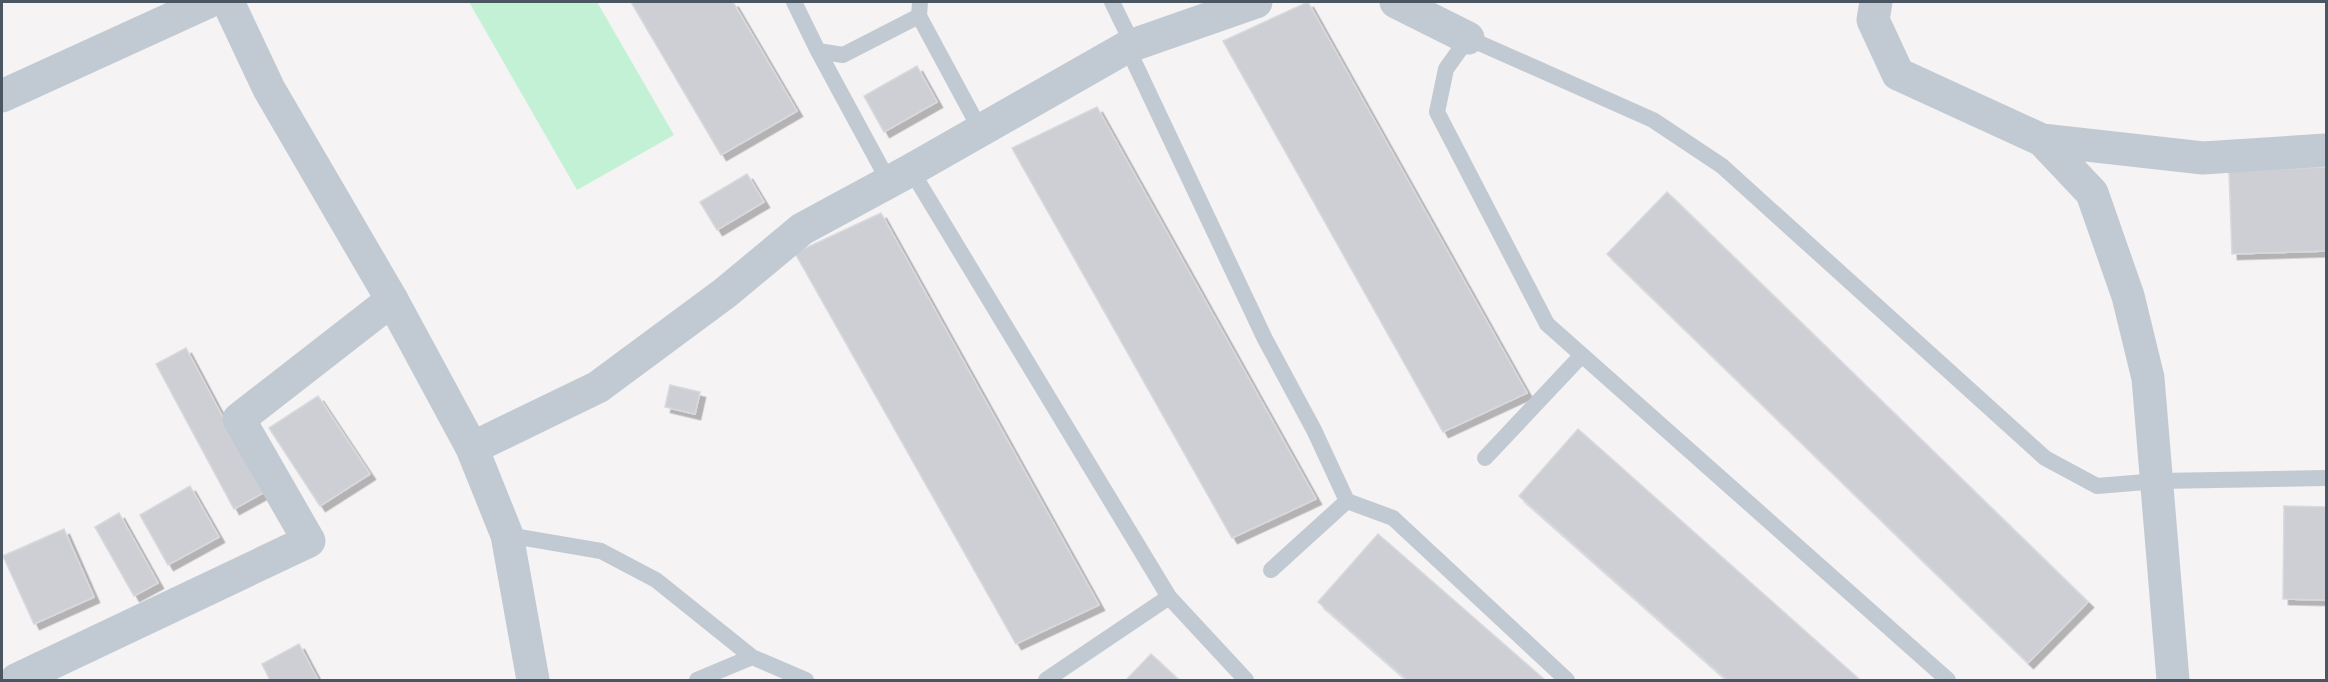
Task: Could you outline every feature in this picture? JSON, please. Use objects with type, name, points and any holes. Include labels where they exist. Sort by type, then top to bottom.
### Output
[{"type":"street","points":[[2,96],[208,2]]},
{"type":"street","points":[[228,2],[269,89],[392,300],[472,448],[507,535],[533,681]]},
{"type":"street","points":[[472,448],[598,387],[725,293],[802,229],[1130,46],[1256,2]]},
{"type":"street","points":[[1396,2],[1468,38]]},
{"type":"street","points":[[1876,2],[1874,20],[1898,74],[2042,140],[2203,158],[2326,150]]},
{"type":"street","points":[[2042,140],[2092,193],[2128,296],[2148,378],[2172,681]]},
{"type":"street","points":[[24,679],[309,541],[239,419],[392,300]]},
{"type":"lane","points":[[794,2],[818,51],[1169,597],[1246,681]]},
{"type":"lane","points":[[1112,2],[1265,339],[1314,430],[1347,501],[1393,518],[1567,681]]},
{"type":"lane","points":[[818,51],[843,55],[919,9],[981,131]]},
{"type":"lane","points":[[1948,681],[1547,324],[1437,112],[1446,69],[1468,38],[1653,120],[1722,166],[2046,458],[2097,486],[2158,482],[2326,478]]},
{"type":"lane","points":[[1485,458],[1582,355]]},
{"type":"lane","points":[[1271,570],[1347,501]]},
{"type":"lane","points":[[507,535],[601,551],[656,580],[752,657],[806,681]]},
{"type":"lane","points":[[1046,681],[1169,597]]},
{"type":"lane","points":[[697,681],[752,657]]},
{"type":"green space","points":[[469,2],[597,2],[674,135],[577,190]]},
{"type":"building","points":[[631,2],[733,2],[797,111],[721,155]]},
{"type":"building","points":[[1308,2],[1527,393],[1443,432],[1223,41]]},
{"type":"building","points":[[917,66],[937,102],[884,132],[864,96]]},
{"type":"building","points":[[1097,107],[1316,499],[1232,538],[1012,148]]},
{"type":"building","points":[[2326,167],[2326,251],[2232,254],[2229,171]]},
{"type":"building","points":[[747,174],[764,202],[717,230],[700,202]]},
{"type":"building","points":[[1667,192],[2088,602],[2028,663],[1607,254]]},
{"type":"building","points":[[881,213],[1099,605],[1016,644],[795,253]]},
{"type":"building","points":[[186,348],[263,493],[234,509],[156,364]]},
{"type":"building","points":[[670,385],[700,392],[695,414],[665,407]]},
{"type":"building","points":[[318,396],[370,474],[320,506],[269,428]]},
{"type":"building","points":[[1578,429],[1860,680],[1727,680],[1519,496]]},
{"type":"building","points":[[190,486],[219,537],[168,565],[140,515]]},
{"type":"building","points":[[2284,506],[2326,507],[2326,600],[2283,599]]},
{"type":"building","points":[[119,513],[158,583],[134,596],[95,527]]},
{"type":"building","points":[[64,529],[94,597],[34,624],[3,556]]},
{"type":"building","points":[[1378,534],[1545,680],[1407,680],[1318,602]]},
{"type":"building","points":[[299,644],[318,680],[270,680],[262,664]]},
{"type":"building","points":[[1151,654],[1179,680],[1126,680]]}]
